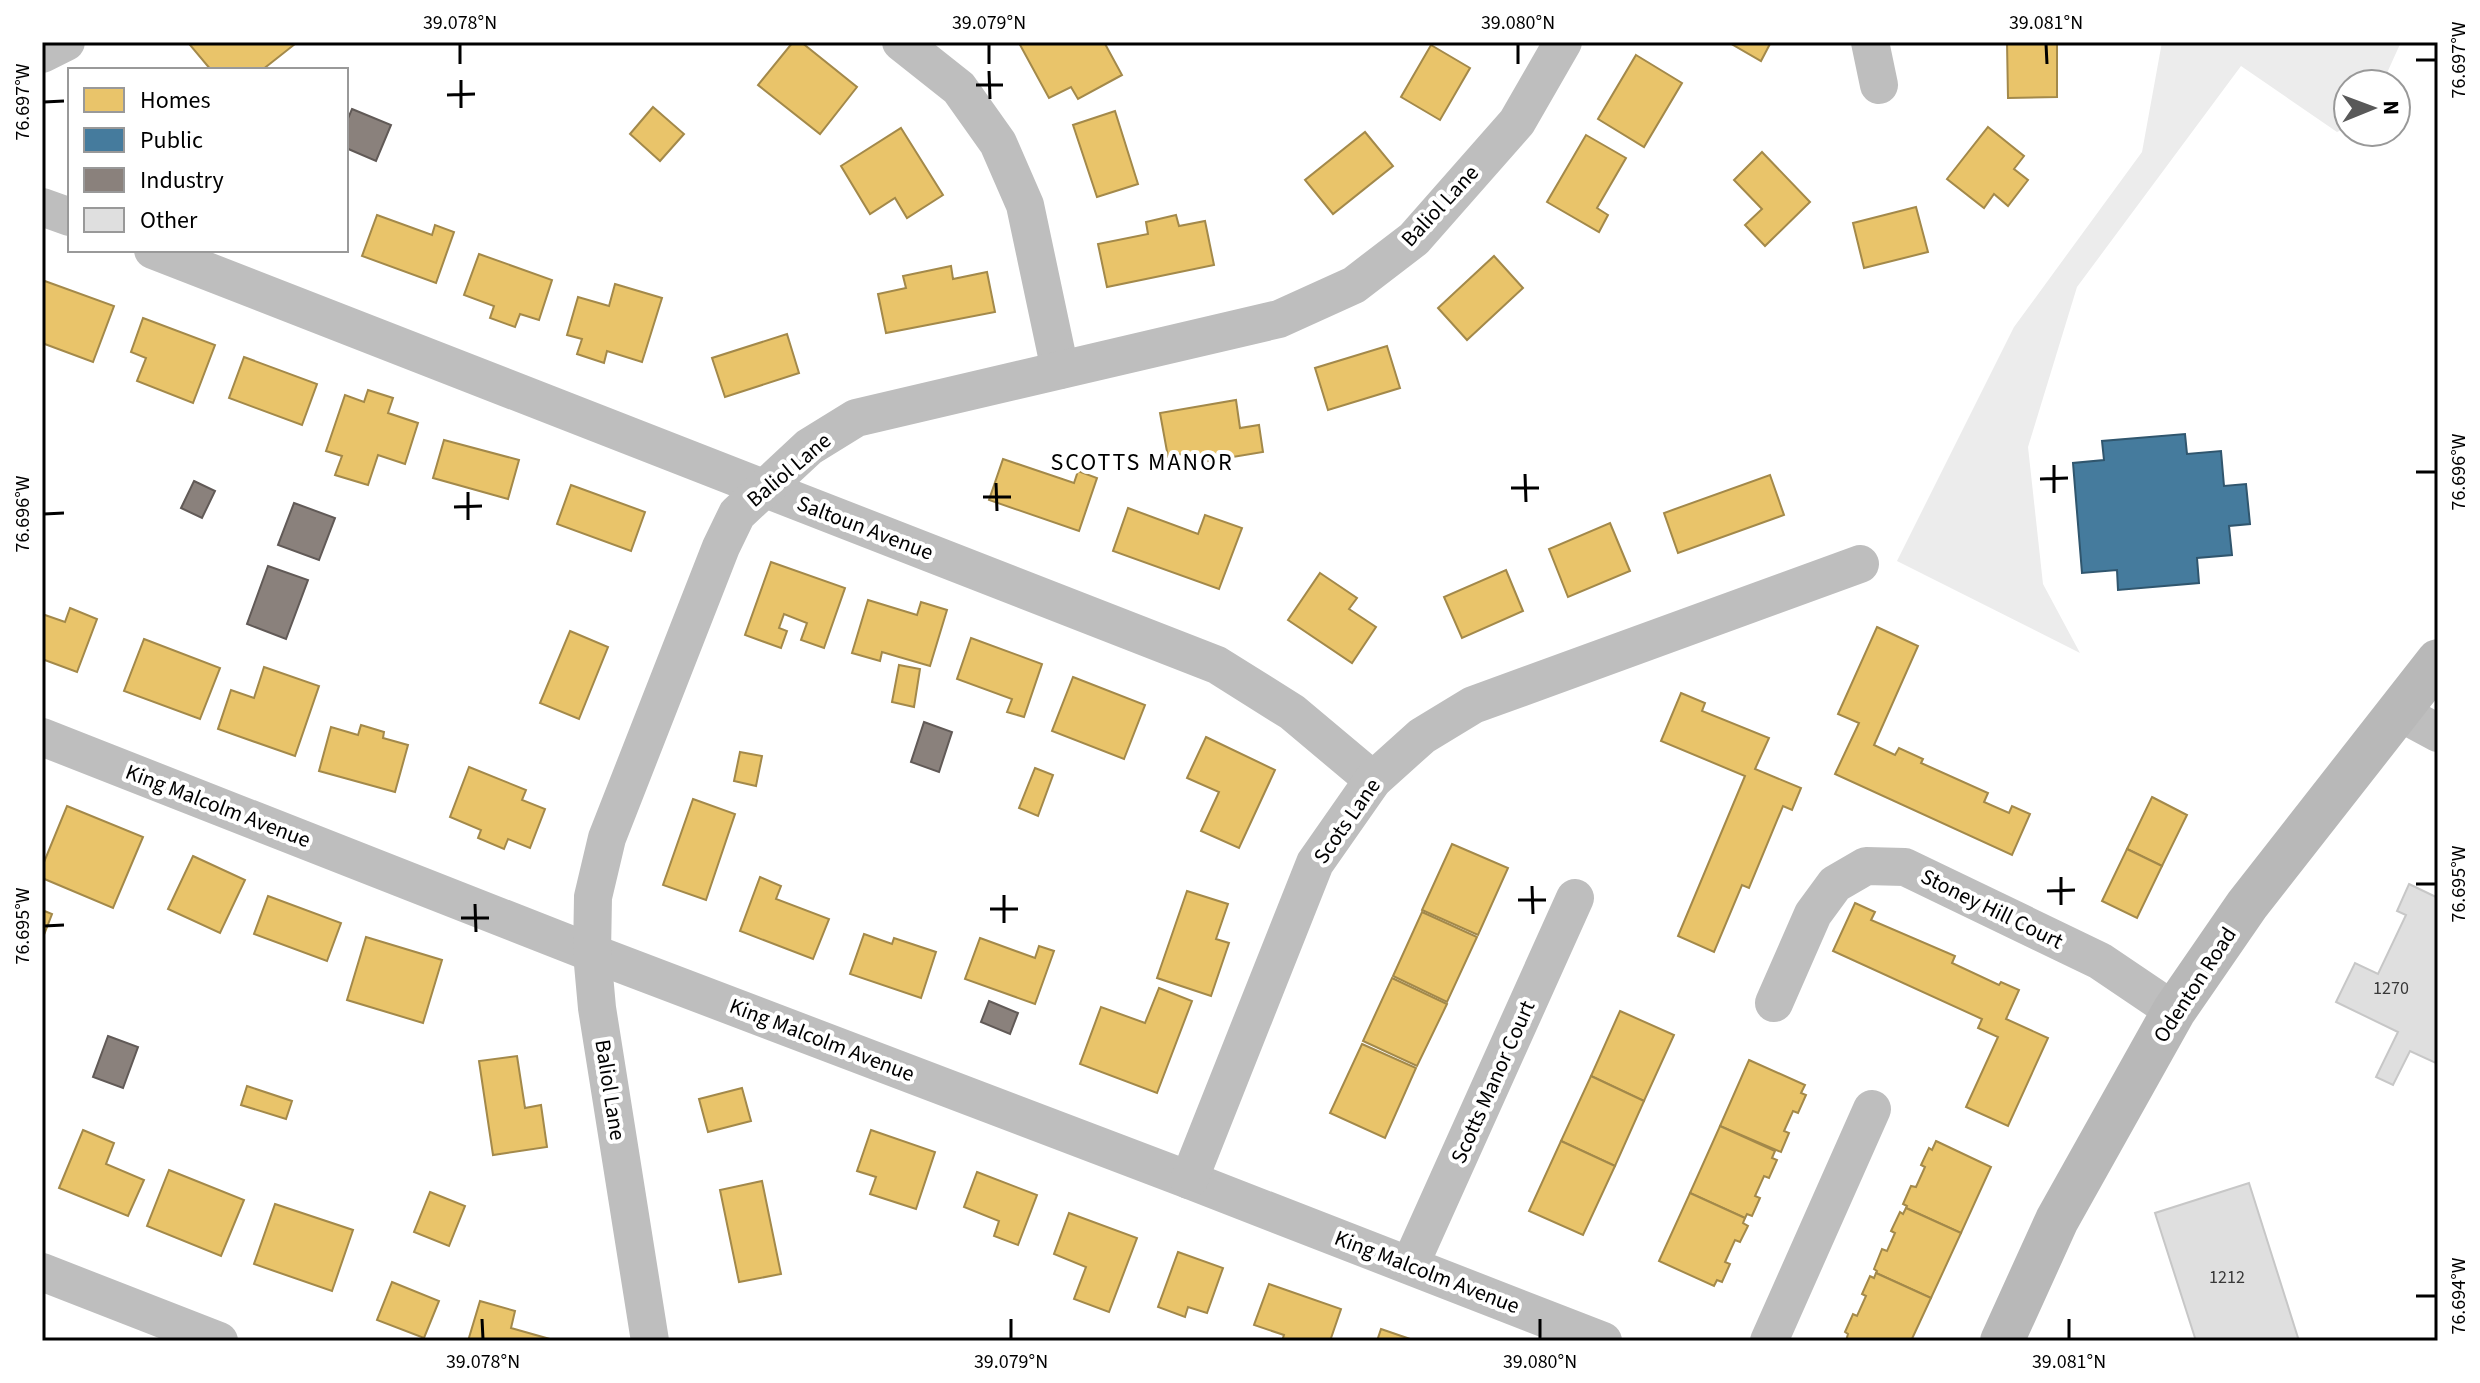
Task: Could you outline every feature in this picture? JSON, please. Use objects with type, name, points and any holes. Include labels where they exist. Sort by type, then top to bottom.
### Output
[{"type":"street","points":[[42,54],[66,42]]},
{"type":"street","points":[[901,42],[959,88],[998,143],[1025,205],[1060,370]]},
{"type":"street","name":"Baliol Lane","points":[[650,1341],[597,1008],[592,953],[593,897],[607,838],[721,547],[737,514],[809,447],[856,418],[1279,319],[1354,285],[1414,239],[1517,122],[1563,42]]},
{"type":"street","points":[[1870,42],[1879,85]]},
{"type":"street","points":[[42,207],[68,216]]},
{"type":"street","name":"Saltoun Avenue","points":[[158,252],[1217,665],[1292,712],[1373,780]]},
{"type":"street","name":"Scots Lane","points":[[1189,1180],[1315,863],[1373,780],[1422,736],[1473,705],[1860,564]]},
{"type":"street","name":"Odenton Road","points":[[2002,1341],[2057,1220],[2174,1011],[2247,905],[2438,661]]},
{"type":"street","points":[[2399,712],[2438,733]]},
{"type":"street","name":"King Malcolm Avenue","points":[[42,737],[592,953],[1603,1341]]},
{"type":"street","name":"Stoney Hill Court","points":[[1774,1003],[1813,914],[1835,884],[1866,866],[1879,866],[1905,867],[2100,961],[2174,1011]]},
{"type":"street","name":"Scotts Manor Court","points":[[1410,1265],[1575,898]]},
{"type":"street","points":[[1769,1341],[1872,1109]]},
{"type":"street","points":[[42,1272],[219,1341]]},
{"type":"shaded area","points":[[2162,42],[2401,42],[2389,68],[2332,68],[2332,129],[2241,66],[2077,287],[2028,447],[2043,584],[2080,653],[1897,561],[2014,327],[2142,152]]},
{"type":"building: Homes","points":[[194,42],[295,44],[265,68],[209,68],[190,45]]},
{"type":"building: Homes","points":[[793,42],[801,42],[857,87],[820,134],[758,85]]},
{"type":"building: Homes","points":[[1104,42],[1122,75],[1078,99],[1071,87],[1049,98],[1019,43]]},
{"type":"building: Homes","points":[[1728,42],[1771,42],[1761,61]]},
{"type":"building: Homes","points":[[2007,42],[2057,42],[2057,97],[2008,98]]},
{"type":"building: Homes","points":[[1431,45],[1470,68],[1440,120],[1401,97]]},
{"type":"building: Homes","points":[[1636,55],[1682,83],[1644,147],[1598,119]]},
{"type":"building: Homes","points":[[653,107],[684,134],[660,161],[630,134]]},
{"type":"building: Homes","points":[[1115,111],[1138,184],[1097,197],[1073,125]]},
{"type":"building: Homes","points":[[1988,127],[2024,156],[2014,169],[2028,180],[2008,206],[1994,194],[1984,208],[1947,179]]},
{"type":"building: Homes","points":[[901,128],[943,195],[907,218],[895,198],[870,214],[841,166]]},
{"type":"building: Homes","points":[[1365,132],[1393,166],[1333,214],[1305,180]]},
{"type":"building: Homes","points":[[1586,135],[1626,158],[1597,208],[1608,215],[1599,232],[1547,202]]},
{"type":"building: Homes","points":[[1762,152],[1810,202],[1765,246],[1745,225],[1762,209],[1734,180]]},
{"type":"building: Homes","points":[[1916,207],[1928,252],[1864,268],[1853,223]]},
{"type":"building: Homes","points":[[377,215],[432,235],[435,225],[454,232],[436,283],[362,256]]},
{"type":"building: Homes","points":[[1176,215],[1179,226],[1205,221],[1214,265],[1107,287],[1098,244],[1148,234],[1146,222]]},
{"type":"building: Homes","points":[[479,254],[552,280],[539,320],[520,314],[515,327],[490,318],[494,306],[464,295]]},
{"type":"building: Homes","points":[[1494,256],[1523,288],[1467,340],[1438,308]]},
{"type":"building: Homes","points":[[951,266],[953,279],[987,272],[995,312],[886,333],[878,294],[906,288],[903,276]]},
{"type":"building: Homes","points":[[42,280],[114,306],[93,362],[42,343]]},
{"type":"building: Homes","points":[[615,284],[662,298],[642,362],[607,351],[604,363],[577,354],[582,339],[567,335],[578,297],[609,306]]},
{"type":"building: Homes","points":[[143,318],[215,345],[193,403],[137,381],[146,358],[131,352]]},
{"type":"building: Homes","points":[[787,334],[799,373],[725,397],[712,358]]},
{"type":"building: Homes","points":[[1387,346],[1400,388],[1328,410],[1315,368]]},
{"type":"building: Homes","points":[[244,357],[317,384],[302,425],[229,398]]},
{"type":"building: Homes","points":[[368,390],[393,398],[388,413],[418,423],[405,464],[378,455],[368,485],[335,475],[342,456],[326,451],[345,395],[364,402]]},
{"type":"building: Homes","points":[[1236,400],[1240,428],[1259,425],[1263,452],[1184,465],[1182,454],[1168,457],[1160,413]]},
{"type":"building: Homes","points":[[444,440],[519,460],[508,499],[433,478]]},
{"type":"building: Homes","points":[[1003,459],[1074,483],[1078,471],[1097,478],[1079,531],[989,500]]},
{"type":"building: Homes","points":[[1770,475],[1784,515],[1678,553],[1664,513]]},
{"type":"building: Homes","points":[[571,485],[645,512],[631,551],[557,524]]},
{"type":"building: Homes","points":[[1128,508],[1198,534],[1205,515],[1242,528],[1219,589],[1113,551]]},
{"type":"building: Homes","points":[[1610,523],[1630,571],[1568,597],[1549,549]]},
{"type":"building: Homes","points":[[771,562],[845,588],[824,648],[801,640],[807,623],[784,614],[779,628],[787,631],[781,648],[745,635]]},
{"type":"building: Homes","points":[[1506,570],[1523,611],[1462,638],[1444,597]]},
{"type":"building: Homes","points":[[1320,573],[1357,598],[1349,609],[1376,627],[1352,663],[1288,620]]},
{"type":"building: Homes","points":[[868,600],[917,615],[921,602],[947,610],[930,666],[882,652],[880,661],[852,653]]},
{"type":"building: Homes","points":[[70,608],[97,619],[77,672],[42,659],[42,614],[65,622]]},
{"type":"building: Homes","points":[[1877,627],[1918,646],[1874,745],[1895,755],[1899,748],[1923,759],[1921,763],[1988,793],[1984,802],[2009,813],[2012,806],[2030,814],[2012,855],[1835,774],[1859,723],[1838,714]]},
{"type":"building: Homes","points":[[570,631],[608,647],[579,719],[540,703]]},
{"type":"building: Homes","points":[[971,638],[1042,664],[1024,717],[1007,712],[1012,699],[957,679]]},
{"type":"building: Homes","points":[[144,639],[220,668],[200,719],[124,691]]},
{"type":"building: Homes","points":[[899,665],[920,669],[914,707],[892,702]]},
{"type":"building: Homes","points":[[264,667],[319,686],[295,756],[218,729],[231,690],[254,698]]},
{"type":"building: Homes","points":[[1073,677],[1145,705],[1124,759],[1052,731]]},
{"type":"building: Homes","points":[[1681,693],[1705,703],[1702,711],[1769,738],[1755,769],[1801,788],[1792,810],[1783,806],[1749,888],[1742,885],[1714,952],[1678,936],[1745,776],[1661,741]]},
{"type":"building: Homes","points":[[361,725],[384,732],[383,738],[408,745],[395,792],[319,771],[331,727],[358,735]]},
{"type":"building: Homes","points":[[1206,737],[1275,770],[1239,848],[1201,831],[1219,792],[1187,778]]},
{"type":"building: Homes","points":[[740,752],[762,756],[756,786],[734,781]]},
{"type":"building: Homes","points":[[469,767],[526,790],[522,800],[545,809],[530,848],[508,839],[504,849],[478,838],[481,830],[450,817]]},
{"type":"building: Homes","points":[[1035,768],[1053,775],[1038,816],[1019,808]]},
{"type":"building: Homes","points":[[2152,797],[2187,815],[2162,866],[2127,849]]},
{"type":"building: Homes","points":[[693,799],[735,814],[706,900],[663,885]]},
{"type":"building: Homes","points":[[67,806],[143,837],[113,908],[42,878],[42,867]]},
{"type":"building: Homes","points":[[1452,844],[1508,868],[1478,935],[1422,910]]},
{"type":"building: Homes","points":[[2127,849],[2162,866],[2137,918],[2102,901]]},
{"type":"building: Homes","points":[[193,856],[245,880],[220,933],[168,909]]},
{"type":"building: Homes","points":[[760,877],[781,886],[776,899],[829,919],[813,959],[740,931]]},
{"type":"building: Homes","points":[[1187,891],[1228,904],[1216,939],[1229,943],[1211,996],[1157,978]]},
{"type":"building: Homes","points":[[268,896],[341,923],[327,961],[254,934]]},
{"type":"building: Homes","points":[[1855,903],[1875,912],[1871,920],[1955,956],[1952,963],[1999,985],[2001,982],[2019,990],[2006,1019],[2048,1038],[2008,1126],[1966,1107],[1998,1037],[1978,1028],[1982,1019],[1833,951]]},
{"type":"building: Homes","points":[[42,910],[52,914],[42,940]]},
{"type":"building: Homes","points":[[1422,912],[1477,937],[1447,1002],[1393,976]]},
{"type":"building: Homes","points":[[864,934],[892,944],[894,938],[936,952],[921,998],[850,974]]},
{"type":"building: Homes","points":[[366,937],[442,960],[423,1023],[347,1000]]},
{"type":"building: Homes","points":[[980,938],[1035,958],[1039,946],[1054,951],[1035,1004],[965,979]]},
{"type":"building: Homes","points":[[1392,978],[1447,1004],[1417,1066],[1363,1041]]},
{"type":"building: Homes","points":[[1159,988],[1192,1001],[1157,1093],[1080,1064],[1101,1007],[1145,1023]]},
{"type":"building: Homes","points":[[1620,1011],[1674,1035],[1644,1101],[1591,1076]]},
{"type":"building: Homes","points":[[1362,1044],[1416,1068],[1385,1138],[1330,1113]]},
{"type":"building: Homes","points":[[517,1056],[525,1108],[541,1105],[547,1147],[493,1155],[479,1061]]},
{"type":"building: Homes","points":[[1749,1060],[1805,1085],[1801,1093],[1806,1095],[1798,1113],[1793,1111],[1784,1131],[1789,1133],[1781,1152],[1720,1126]]},
{"type":"building: Homes","points":[[1591,1076],[1644,1101],[1615,1166],[1561,1141]]},
{"type":"building: Homes","points":[[247,1086],[292,1101],[286,1119],[241,1105]]},
{"type":"building: Homes","points":[[742,1088],[751,1121],[708,1132],[699,1099]]},
{"type":"building: Homes","points":[[1720,1126],[1775,1151],[1772,1158],[1777,1160],[1769,1178],[1764,1176],[1755,1196],[1760,1198],[1752,1216],[1747,1214],[1745,1218],[1690,1193]]},
{"type":"building: Homes","points":[[83,1130],[114,1143],[106,1164],[144,1180],[128,1216],[59,1188]]},
{"type":"building: Homes","points":[[871,1130],[935,1152],[916,1209],[870,1194],[876,1177],[857,1171]]},
{"type":"building: Homes","points":[[1561,1141],[1615,1166],[1583,1235],[1529,1211]]},
{"type":"building: Homes","points":[[1936,1141],[1991,1167],[1961,1233],[1903,1204],[1911,1186],[1916,1187],[1925,1167],[1921,1165]]},
{"type":"building: Homes","points":[[169,1170],[244,1200],[221,1256],[147,1226]]},
{"type":"building: Homes","points":[[977,1172],[1037,1195],[1018,1245],[994,1236],[999,1221],[964,1207]]},
{"type":"building: Homes","points":[[762,1181],[781,1274],[739,1282],[720,1190]]},
{"type":"building: Homes","points":[[430,1192],[465,1206],[449,1246],[414,1232]]},
{"type":"building: Homes","points":[[1690,1193],[1745,1218],[1743,1223],[1748,1226],[1740,1242],[1735,1240],[1725,1262],[1730,1264],[1722,1282],[1717,1280],[1714,1286],[1659,1261]]},
{"type":"building: Homes","points":[[275,1204],[353,1230],[332,1291],[254,1264]]},
{"type":"building: Homes","points":[[1906,1208],[1961,1233],[1931,1298],[1876,1273],[1874,1269],[1882,1249],[1887,1251],[1895,1233],[1891,1231],[1900,1212],[1903,1214]]},
{"type":"building: Homes","points":[[1069,1213],[1137,1238],[1109,1312],[1074,1299],[1086,1267],[1054,1254]]},
{"type":"building: Homes","points":[[1178,1252],[1223,1268],[1207,1313],[1188,1307],[1185,1317],[1158,1307]]},
{"type":"building: Homes","points":[[1876,1273],[1931,1298],[1911,1341],[1846,1341],[1848,1334],[1845,1332],[1866,1296],[1862,1294],[1870,1276],[1874,1278]]},
{"type":"building: Homes","points":[[392,1282],[439,1301],[424,1338],[377,1320]]},
{"type":"building: Homes","points":[[1269,1284],[1341,1309],[1330,1341],[1282,1341],[1284,1335],[1254,1325]]},
{"type":"building: Homes","points":[[480,1301],[515,1311],[511,1328],[557,1341],[468,1341]]},
{"type":"building: Homes","points":[[1381,1329],[1416,1341],[1377,1341]]},
{"type":"building: Public","points":[[2185,434],[2187,454],[2221,451],[2224,486],[2246,484],[2250,524],[2229,526],[2232,555],[2197,558],[2199,583],[2118,590],[2117,570],[2082,573],[2073,463],[2104,460],[2102,441]]},
{"type":"building: Industry","points":[[352,109],[391,125],[376,161],[348,149],[348,118]]},
{"type":"building: Industry","points":[[194,481],[215,491],[202,518],[181,508]]},
{"type":"building: Industry","points":[[294,503],[335,518],[319,560],[278,545]]},
{"type":"building: Industry","points":[[268,566],[308,580],[286,639],[247,624]]},
{"type":"building: Industry","points":[[924,722],[952,732],[939,772],[911,762]]},
{"type":"building: Industry","points":[[989,1001],[1018,1013],[1010,1034],[981,1022]]},
{"type":"building: Industry","points":[[108,1036],[138,1047],[123,1088],[93,1077]]},
{"type":"building: Other","points":[[2409,884],[2438,898],[2438,1064],[2410,1051],[2393,1085],[2376,1077],[2398,1032],[2336,1002],[2355,963],[2378,974],[2406,915],[2397,911]]},
{"type":"building: Other","points":[[2249,1183],[2299,1341],[2196,1341],[2155,1213]]},
{"type":"district","name":"SCOTTS MANOR","points":[[1142,462]]}]
